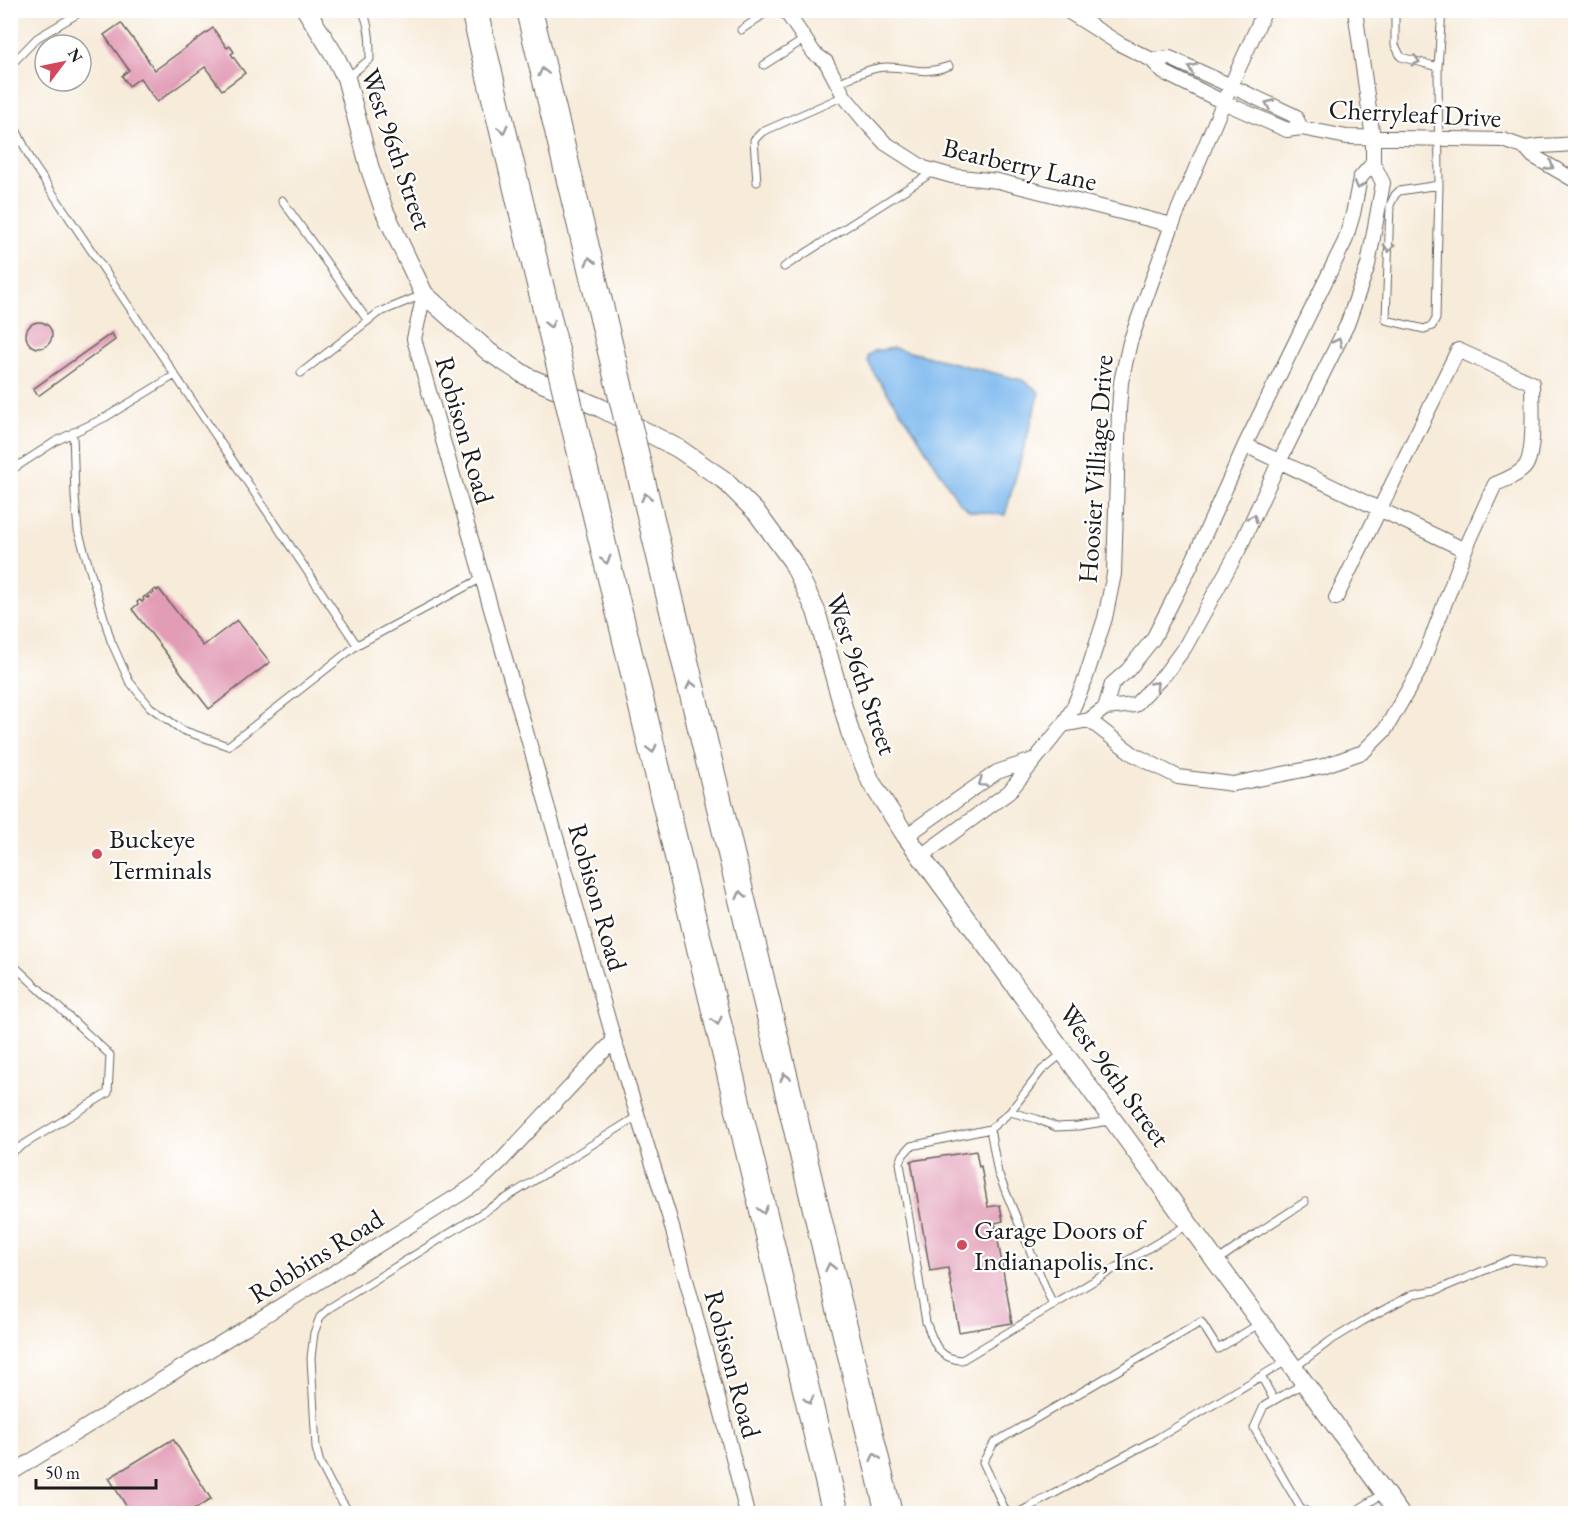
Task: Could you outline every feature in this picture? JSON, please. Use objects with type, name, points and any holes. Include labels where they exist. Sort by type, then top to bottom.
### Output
[{"type":"highway","points":[[474,10],[836,1514]]},
{"type":"highway","points":[[529,10],[889,1514]]},
{"type":"street","name":"West 96th Street","points":[[306,10],[346,78],[370,169],[384,210],[424,294],[489,352],[528,377],[601,408],[679,449],[724,480],[757,513],[792,561],[816,611],[850,732],[871,782],[906,836],[1400,1514]]},
{"type":"street","name":"Bearberry Lane","points":[[785,10],[814,53],[826,62],[844,96],[885,143],[924,168],[952,176],[998,181],[1172,225]]},
{"type":"street","name":"Hoosier Villiage Drive","points":[[921,856],[1009,792],[1074,708],[1105,618],[1113,574],[1121,382],[1130,342],[1172,225],[1223,102],[1265,10]]},
{"type":"street","points":[[1063,725],[1089,720],[1105,708],[1136,705],[1165,674],[1185,647],[1239,549],[1347,325],[1368,265],[1383,183],[1373,163],[1373,138],[1355,10]]},
{"type":"street","name":"Cherryleaf Drive","points":[[1070,12],[1120,44],[1152,60],[1163,72],[1287,130],[1302,128],[1347,137],[1503,140],[1526,148],[1533,156],[1575,181]]},
{"type":"street","name":"Cherryleaf Drive","points":[[1152,60],[1170,58],[1295,116],[1302,128]]},
{"type":"street","name":"Cherryleaf Drive","points":[[1526,148],[1537,145],[1564,146],[1575,143]]},
{"type":"street","points":[[1105,708],[1112,684],[1128,670],[1153,639],[1191,565],[1245,445],[1345,241],[1353,214],[1359,178],[1373,163]]},
{"type":"street","name":"Robison Road","points":[[424,294],[414,339],[614,1040],[664,1198],[747,1514]]},
{"type":"street","points":[[1089,720],[1134,754],[1178,777],[1233,784],[1323,766],[1363,752],[1385,730],[1419,671],[1465,550],[1495,484],[1515,476],[1526,466],[1531,452],[1532,384],[1458,350],[1336,598]]},
{"type":"street","points":[[1245,445],[1465,550]]},
{"type":"street","points":[[906,836],[997,772],[1035,759]]},
{"type":"street","name":"Robbins Road","points":[[10,1474],[481,1180],[614,1040]]},
{"type":"lane","points":[[10,66],[37,39],[84,10]]},
{"type":"lane","points":[[346,78],[370,59],[369,37],[362,10]]},
{"type":"lane","points":[[741,30],[770,10]]},
{"type":"lane","points":[[1395,10],[1395,45],[1401,57],[1438,67]]},
{"type":"lane","points":[[1439,185],[1399,191],[1390,205],[1386,320],[1424,329],[1432,326],[1436,319],[1439,185],[1438,67],[1442,10]]},
{"type":"lane","points":[[764,65],[805,39]]},
{"type":"lane","points":[[837,83],[886,66],[924,72],[949,66]]},
{"type":"lane","points":[[756,182],[754,140],[762,132],[844,96]]},
{"type":"lane","points":[[10,117],[33,164],[357,645]]},
{"type":"lane","points":[[784,267],[935,171]]},
{"type":"lane","points":[[282,200],[368,321]]},
{"type":"lane","points":[[301,373],[378,313],[424,294]]},
{"type":"lane","points":[[10,471],[56,441],[106,417],[175,375]]},
{"type":"lane","points":[[73,432],[78,530],[111,641],[129,681],[150,707],[182,730],[228,746],[357,645],[482,578]]},
{"type":"lane","points":[[10,962],[110,1055],[108,1093],[10,1153]]},
{"type":"lane","points":[[1064,1052],[1042,1070],[1010,1112],[990,1129],[911,1146],[903,1155],[900,1163],[926,1322],[936,1346],[944,1356],[953,1360],[962,1360],[1189,1224]]},
{"type":"lane","points":[[1010,1112],[1056,1127],[1114,1120]]},
{"type":"lane","points":[[350,1514],[320,1463],[316,1448],[311,1358],[314,1333],[320,1317],[330,1307],[638,1116]]},
{"type":"lane","points":[[990,1129],[998,1173],[1053,1306]]},
{"type":"lane","points":[[1217,1262],[1305,1202]]},
{"type":"lane","points":[[1310,1514],[1300,1507],[1254,1428],[1264,1406],[1274,1400],[1296,1371],[1330,1341],[1413,1294],[1437,1290],[1512,1259],[1544,1263]]},
{"type":"lane","points":[[1007,1514],[983,1462],[994,1443],[1201,1322],[1218,1349],[1261,1322]]},
{"type":"lane","points":[[1016,1514],[1156,1439],[1261,1376],[1296,1371]]},
{"type":"lane","points":[[1261,1376],[1274,1400]]},
{"type":"lane","points":[[1351,1514],[1384,1492]]},
{"type":"water","points":[[894,348],[1022,380],[1039,392],[1005,515],[970,511],[958,501],[868,361],[868,356],[874,351]]},
{"type":"building","points":[[121,23],[155,70],[213,28],[227,48],[230,46],[234,52],[231,54],[245,73],[222,90],[205,67],[157,102],[140,78],[129,86],[122,76],[129,70],[104,35]]},
{"type":"building","points":[[39,322],[49,325],[52,335],[49,345],[39,348],[29,345],[26,335],[29,325]]},
{"type":"building","points":[[112,333],[115,340],[38,396],[33,389]]},
{"type":"building","points":[[156,589],[157,591],[159,589],[203,646],[237,620],[270,662],[209,709],[132,609],[138,604],[137,602],[140,600],[142,602],[145,596],[149,597],[147,595],[154,593]]},
{"type":"building","name":"Garage Doors of Indianapolis, Inc.","points":[[976,1151],[988,1207],[1000,1205],[1003,1221],[995,1223],[1012,1323],[959,1332],[948,1268],[930,1271],[911,1161]]},
{"type":"building","points":[[173,1439],[211,1499],[188,1514],[131,1514],[109,1478]]},
{"type":"place","name":"Buckeye Terminals","points":[[97,854]]},
{"type":"place","name":"Garage Doors of Indianapolis, Inc.","points":[[962,1245]]}]
